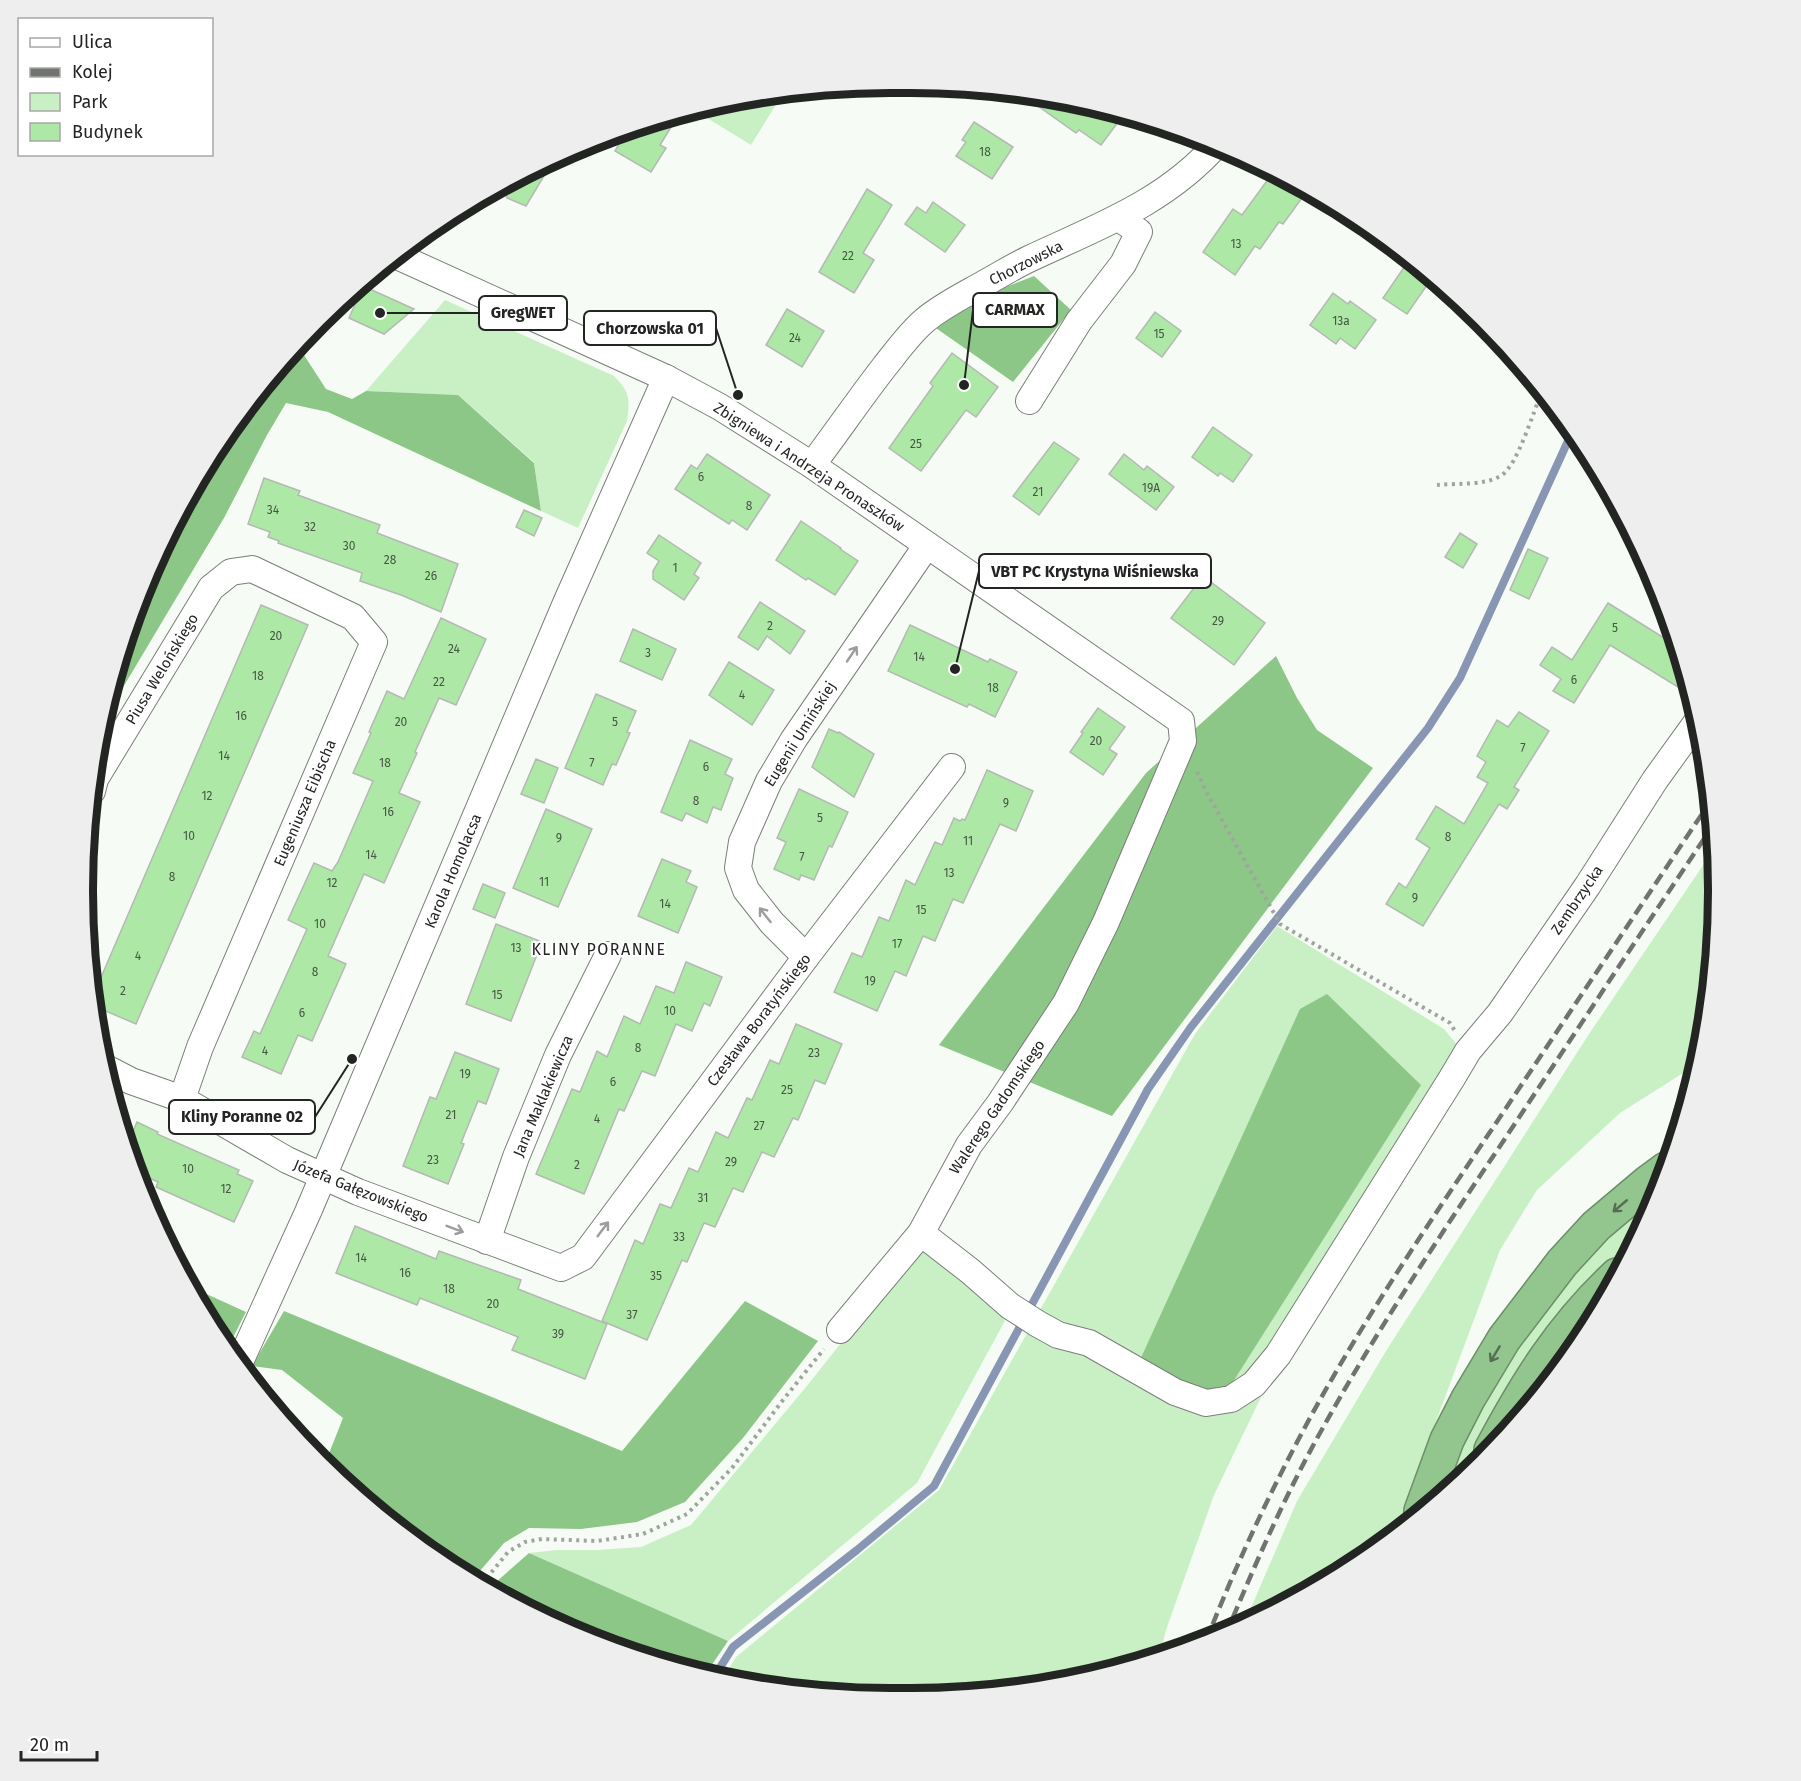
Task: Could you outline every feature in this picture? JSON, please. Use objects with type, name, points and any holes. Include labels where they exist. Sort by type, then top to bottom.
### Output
[{"type":"highway","points":[[1427,1498],[1447,1440],[1468,1399],[1516,1323],[1562,1263],[1596,1226],[1654,1178]]},
{"type":"highway","points":[[1508,1418],[1565,1329],[1597,1296]]},
{"type":"street","name":"Chorzowska","points":[[812,465],[897,350],[924,321],[964,294],[1027,260],[1119,218],[1172,186],[1210,152]]},
{"type":"street","points":[[1029,401],[1079,321],[1123,264],[1138,232],[1119,218]]},
{"type":"street","name":"Zbigniewa i Andrzeja Pronaszków","points":[[404,259],[666,378],[720,407],[812,465],[927,545]]},
{"type":"street","name":"Karola Homolacsa","points":[[242,1355],[323,1177],[561,614],[666,378]]},
{"type":"street","points":[[927,545],[1181,722],[1183,741]]},
{"type":"street","name":"Eugenii Umińskiej","points":[[806,957],[772,923],[746,891],[738,868],[742,842],[769,781],[794,739],[927,545]]},
{"type":"street","name":"Piusa Welońskiego","points":[[103,765],[210,588],[231,572],[252,569]]},
{"type":"street","name":"Eugeniusza Eibischa","points":[[182,1099],[200,1047],[374,642],[353,616],[252,569]]},
{"type":"street","name":"Zembrzycka","points":[[921,1233],[970,1270],[1010,1306],[1038,1324],[1058,1335],[1089,1343],[1175,1392],[1206,1404],[1231,1399],[1254,1384],[1278,1355],[1468,1051],[1500,1013],[1588,885],[1655,780],[1692,729]]},
{"type":"street","name":"Walerego Gadomskiego","points":[[840,1330],[921,1233],[969,1145],[1000,1103],[1066,1003],[1106,922],[1183,741]]},
{"type":"street","name":"Czesława Boratyńskiego","points":[[561,1268],[583,1257],[806,957],[952,766]]},
{"type":"street","name":"Jana Maklakiewicza","points":[[487,1241],[516,1157],[558,1055],[608,955]]},
{"type":"street","name":"Józefa Gałęzowskiego","points":[[114,1072],[131,1081],[182,1099],[287,1160],[323,1177],[561,1268]]},
{"type":"path","points":[[1437,485],[1485,481],[1502,475],[1515,458],[1539,400]]},
{"type":"path","points":[[1183,741],[1207,793],[1280,924],[1450,1023],[1468,1051]]},
{"type":"path","points":[[487,1578],[508,1552],[525,1542],[542,1539],[597,1541],[643,1534],[687,1514],[732,1468],[840,1330]]},
{"type":"green space","points":[[778,101],[751,145],[703,116]]},
{"type":"green space","points":[[1034,276],[1071,310],[1013,382],[933,326],[969,301]]},
{"type":"green space","points":[[445,300],[614,376],[626,391],[628,396],[627,421],[578,528],[541,511],[534,462],[458,395],[366,391]]},
{"type":"green space","points":[[303,353],[326,389],[352,399],[366,391],[458,395],[534,463],[541,511],[328,412],[286,403],[224,518],[117,698],[135,634],[175,538],[227,447],[258,405]]},
{"type":"green space","points":[[1276,656],[1297,698],[1317,730],[1373,768],[1112,1116],[939,1045],[1146,773]]},
{"type":"green space","points":[[1707,860],[1706,943],[1701,995],[1687,1070],[1620,1113],[1537,1190],[1500,1250],[1410,1491],[1404,1516],[1354,1554],[1249,1612],[1297,1501],[1386,1351],[1589,1034]]},
{"type":"green space","points":[[1277,926],[1444,1029],[1464,1053],[1273,1372],[1214,1495],[1162,1648],[1066,1673],[963,1686],[890,1688],[838,1686],[786,1681],[727,1671],[736,1657],[939,1490],[1195,1034]]},
{"type":"green space","points":[[1327,994],[1421,1085],[1226,1393],[1192,1389],[1140,1360],[1300,1009]]},
{"type":"green space","points":[[1642,1208],[1620,1253],[1586,1285],[1473,1455],[1448,1479],[1471,1422],[1522,1335],[1600,1243]]},
{"type":"green space","points":[[918,1246],[1008,1315],[917,1483],[728,1641],[529,1553],[641,1547],[691,1525],[806,1387]]},
{"type":"green space","points":[[202,1292],[246,1312],[232,1340]]},
{"type":"green space","points":[[745,1301],[818,1341],[743,1438],[685,1502],[637,1522],[581,1529],[529,1528],[504,1543],[478,1573],[447,1554],[405,1523],[328,1455],[343,1418],[282,1370],[252,1366],[284,1311],[622,1451]]},
{"type":"green space","points":[[529,1553],[728,1641],[710,1667],[684,1661],[634,1646],[585,1627],[538,1606],[495,1583]]},
{"type":"building","points":[[1034,103],[1119,121],[1101,145],[1079,130],[1076,133]]},
{"type":"building","points":[[974,122],[1013,147],[992,179],[956,156],[966,142],[962,140]]},
{"type":"building","points":[[673,124],[660,145],[666,148],[651,172],[615,151],[619,144],[616,142]]},
{"type":"building","points":[[547,171],[526,206],[507,198],[505,193]]},
{"type":"building","points":[[1269,178],[1303,197],[1283,224],[1279,222],[1260,249],[1255,246],[1235,275],[1203,252],[1233,209],[1242,215]]},
{"type":"building","points":[[867,189],[892,205],[863,253],[874,260],[854,293],[819,272]]},
{"type":"building","points":[[933,202],[965,225],[945,252],[905,224],[917,207],[926,213]]},
{"type":"building","points":[[1405,266],[1428,284],[1407,314],[1383,298]]},
{"type":"building","points":[[368,288],[414,309],[384,334],[349,318],[358,298]]},
{"type":"building","points":[[1333,293],[1348,304],[1350,301],[1376,320],[1355,349],[1340,338],[1336,344],[1310,325]]},
{"type":"building","points":[[787,309],[824,331],[802,367],[766,345]]},
{"type":"building","points":[[1155,312],[1181,331],[1162,357],[1136,338]]},
{"type":"building","points":[[952,353],[998,387],[976,417],[966,410],[921,471],[889,448],[933,386],[930,383]]},
{"type":"building","points":[[1213,427],[1252,455],[1233,482],[1220,473],[1218,476],[1192,457]]},
{"type":"building","points":[[1054,442],[1079,459],[1039,515],[1013,496]]},
{"type":"building","points":[[707,454],[770,495],[747,530],[732,520],[729,524],[675,489],[691,465],[697,469]]},
{"type":"building","points":[[1124,454],[1144,470],[1147,466],[1174,487],[1156,510],[1109,474]]},
{"type":"building","points":[[264,478],[300,491],[298,495],[380,525],[377,533],[458,564],[441,612],[360,581],[362,573],[278,543],[279,541],[268,537],[270,532],[248,524]]},
{"type":"building","points":[[524,510],[542,518],[534,536],[516,527]]},
{"type":"building","points":[[801,521],[858,561],[835,595],[808,578],[806,580],[776,560]]},
{"type":"building","points":[[1460,533],[1477,544],[1463,568],[1445,557]]},
{"type":"building","points":[[659,535],[701,563],[694,574],[699,578],[684,600],[653,579],[653,571],[659,561],[647,553]]},
{"type":"building","points":[[1528,549],[1548,558],[1529,599],[1510,590]]},
{"type":"building","points":[[1203,576],[1265,623],[1234,665],[1171,618]]},
{"type":"building","points":[[760,602],[805,631],[790,654],[767,636],[758,650],[738,637]]},
{"type":"building","points":[[1608,603],[1668,640],[1682,690],[1610,645],[1574,703],[1553,691],[1561,679],[1540,665],[1552,647],[1572,660]]},
{"type":"building","points":[[261,605],[308,625],[136,1024],[102,1010],[99,983]]},
{"type":"building","points":[[441,618],[486,639],[456,705],[439,698],[399,793],[420,802],[384,883],[364,874],[328,956],[346,964],[312,1041],[298,1035],[281,1074],[242,1057],[254,1031],[260,1034],[307,929],[288,920],[314,863],[332,871],[338,862],[373,781],[353,773],[371,733],[369,732],[387,691],[404,699]]},
{"type":"building","points":[[910,625],[988,662],[990,659],[1017,672],[995,717],[969,704],[967,707],[888,671]]},
{"type":"building","points":[[633,629],[676,649],[662,680],[620,661]]},
{"type":"building","points":[[729,662],[774,690],[752,725],[709,695]]},
{"type":"building","points":[[596,694],[636,711],[627,732],[630,733],[616,765],[612,764],[603,785],[565,768]]},
{"type":"building","points":[[1098,708],[1125,727],[1109,749],[1117,754],[1103,775],[1070,752]]},
{"type":"building","points":[[1519,712],[1549,731],[1514,787],[1519,790],[1507,809],[1499,804],[1423,926],[1386,904],[1399,883],[1406,888],[1430,848],[1416,839],[1436,806],[1464,824],[1488,783],[1477,777],[1486,762],[1477,756],[1497,720],[1508,727]]},
{"type":"building","points":[[829,729],[839,732],[874,754],[854,797],[812,767]]},
{"type":"building","points":[[690,740],[732,759],[725,774],[733,778],[721,810],[713,807],[707,823],[686,813],[682,821],[661,812]]},
{"type":"building","points":[[536,759],[558,768],[544,803],[521,794]]},
{"type":"building","points":[[987,770],[1033,791],[1016,831],[1000,824],[963,903],[953,899],[935,941],[923,936],[906,976],[895,971],[877,1011],[834,992],[852,953],[862,957],[879,917],[889,921],[906,880],[915,885],[935,842],[942,845],[954,818],[960,821],[965,820]]},
{"type":"building","points":[[799,789],[848,812],[814,880],[801,875],[799,880],[774,869],[786,842],[777,838]]},
{"type":"building","points":[[546,809],[592,829],[558,907],[513,888]]},
{"type":"building","points":[[662,859],[691,871],[686,882],[697,887],[678,933],[638,916]]},
{"type":"building","points":[[483,884],[505,893],[495,918],[473,909]]},
{"type":"building","points":[[496,924],[542,942],[511,1021],[466,1004]]},
{"type":"building","points":[[686,962],[722,977],[710,1006],[704,1003],[692,1031],[676,1024],[655,1076],[642,1071],[624,1111],[619,1109],[584,1194],[536,1174],[572,1089],[580,1092],[597,1051],[607,1057],[624,1016],[640,1024],[656,986],[674,993]]},
{"type":"building","points":[[796,1024],[842,1044],[825,1084],[815,1080],[798,1120],[793,1118],[774,1157],[762,1152],[743,1192],[733,1188],[715,1227],[704,1223],[687,1262],[682,1260],[647,1340],[602,1321],[635,1240],[643,1244],[660,1204],[671,1208],[689,1168],[698,1172],[716,1132],[728,1138],[747,1098],[752,1100],[770,1060],[779,1064]]},
{"type":"building","points":[[455,1052],[499,1069],[486,1104],[478,1101],[448,1184],[403,1166],[430,1097],[436,1099]]},
{"type":"building","points":[[137,1122],[158,1132],[157,1134],[239,1170],[237,1174],[253,1181],[234,1222],[156,1187],[158,1182],[147,1177],[131,1135]]},
{"type":"building","points":[[355,1226],[436,1259],[439,1251],[521,1280],[518,1289],[607,1324],[585,1379],[512,1350],[518,1337],[420,1298],[417,1305],[336,1273]]},
{"type":"waterway","points":[[719,1669],[733,1647],[857,1550],[934,1486],[1148,1089],[1191,1027],[1428,728],[1460,678],[1569,440]]},
{"type":"railway","points":[[1211,1629],[1270,1495],[1316,1406],[1364,1325],[1415,1244],[1703,812]]},
{"type":"railway","points":[[1232,1620],[1260,1554],[1298,1475],[1325,1424],[1391,1312],[1706,836]]},
{"type":"place","name":"GregWET","points":[[380,313]]},
{"type":"place","name":"CARMAX","points":[[964,385]]},
{"type":"place","name":"Chorzowska 01","points":[[738,395]]},
{"type":"place","name":"VBT PC Krystyna Wiśniewska","points":[[955,669]]},
{"type":"place","name":"Kliny Poranne 02","points":[[352,1059]]},
{"type":"district","name":"KLINY PORANNE","points":[[599,949]]}]
